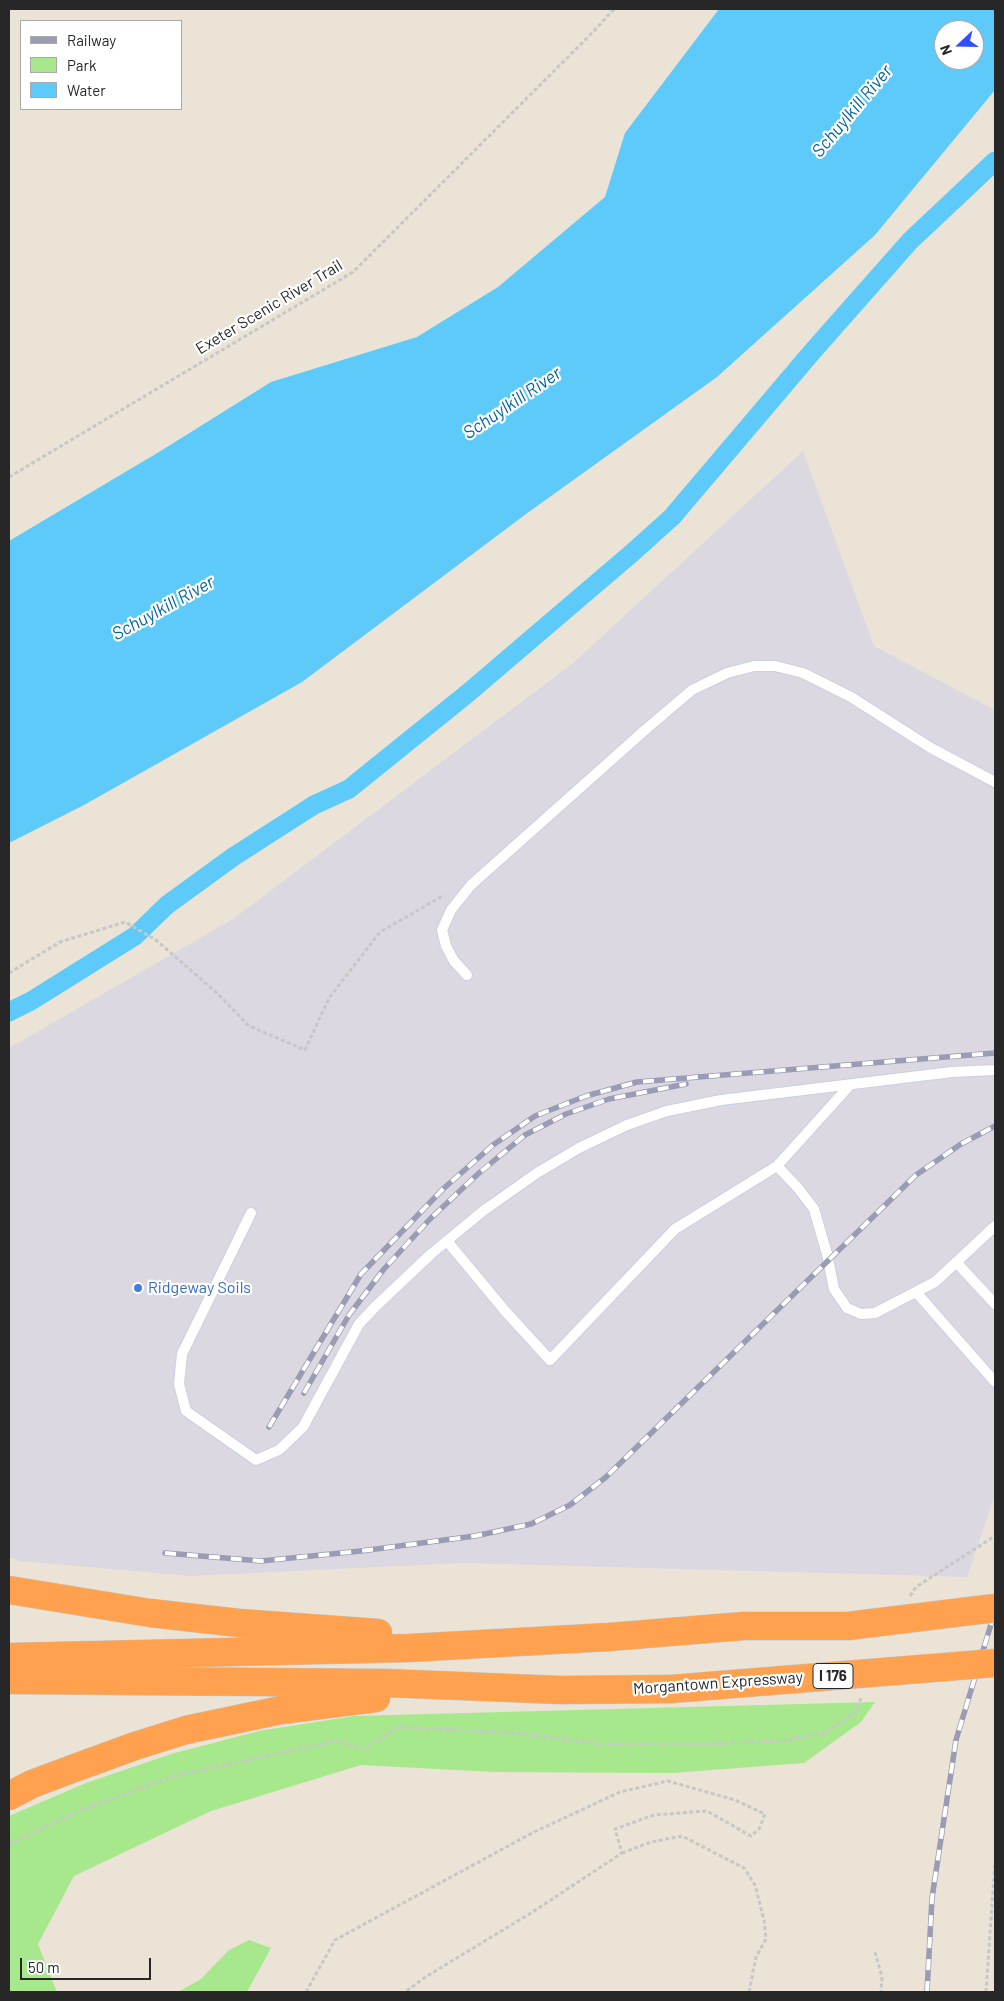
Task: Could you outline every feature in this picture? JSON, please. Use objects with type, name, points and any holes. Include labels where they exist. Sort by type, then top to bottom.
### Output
[{"type":"highway","points":[[9,1590],[150,1613],[239,1623],[398,1635],[609,1637]]},
{"type":"highway","points":[[9,1657],[410,1648],[609,1637],[744,1626],[848,1626],[995,1608]]},
{"type":"highway","name":"Morgantown Expressway","points":[[560,1690],[671,1690],[995,1663]]},
{"type":"highway","points":[[9,1680],[386,1683],[560,1690]]},
{"type":"highway","points":[[9,1796],[32,1784],[135,1746],[186,1730],[281,1710],[400,1696],[560,1690]]},
{"type":"lane","points":[[467,975],[454,961],[446,946],[442,930],[450,910],[471,885],[692,690],[727,673],[754,666],[775,666],[803,673],[851,697],[931,748],[994,782]]},
{"type":"lane","points":[[251,1213],[182,1354],[179,1384],[186,1411],[256,1460],[279,1450],[303,1427],[359,1324],[430,1254],[483,1211],[537,1173],[579,1148],[627,1125],[667,1111],[721,1100],[952,1072],[995,1070]]},
{"type":"lane","points":[[447,1241],[506,1312],[550,1360],[675,1229],[777,1166],[850,1085]]},
{"type":"lane","points":[[777,1166],[798,1188],[814,1209],[827,1254],[834,1289],[847,1308],[861,1314],[875,1313],[935,1282],[995,1226]]},
{"type":"lane","points":[[956,1262],[995,1304]]},
{"type":"lane","points":[[916,1292],[995,1382]]},
{"type":"path","name":"Exeter Scenic River Trail","points":[[9,477],[353,272],[614,9]]},
{"type":"path","points":[[9,973],[60,942],[125,922],[156,940],[218,994],[249,1026],[305,1050],[328,998],[380,932],[446,894]]},
{"type":"path","points":[[985,1543],[995,1536]]},
{"type":"path","points":[[9,1844],[79,1810],[174,1776],[336,1741],[364,1749],[398,1727],[514,1733],[601,1744]]},
{"type":"path","points":[[306,1992],[335,1940],[534,1832],[620,1792],[668,1782],[735,1800],[765,1814],[759,1829],[750,1836],[708,1811],[654,1815],[615,1830],[622,1853]]},
{"type":"path","points":[[405,1992],[427,1976],[531,1913],[622,1853],[651,1842],[682,1836],[744,1868],[755,1885],[764,1920],[766,1939],[756,1957],[749,1992]]},
{"type":"path","points":[[986,1992],[995,1861]]},
{"type":"path","points":[[875,1952],[882,1977],[881,1992]]},
{"type":"shaded area","points":[[803,451],[874,646],[995,710],[995,1495],[967,1577],[463,1563],[190,1576],[20,1561],[9,1557],[9,1048],[233,919],[572,664]]},
{"type":"green space","points":[[875,1702],[861,1722],[804,1763],[673,1773],[494,1772],[361,1765],[211,1811],[74,1876],[38,1944],[57,1992],[9,1992],[9,1816],[86,1783],[171,1754],[259,1731],[354,1716]]},
{"type":"green space","points":[[249,1940],[271,1948],[247,1992],[178,1992],[201,1979],[229,1950]]},
{"type":"water","name":"Schuylkill River","points":[[719,9],[995,9],[995,90],[875,235],[717,377],[526,514],[302,682],[84,805],[9,843],[9,541],[159,452],[271,382],[417,337],[498,287],[605,197],[625,133]]},
{"type":"waterway","points":[[9,1012],[31,1001],[135,936],[167,905],[233,857],[314,805],[349,789],[468,693],[632,553],[672,517],[812,352],[910,241],[995,161]]},
{"type":"railway","points":[[269,1427],[361,1274],[443,1189],[493,1145],[535,1116],[586,1096],[637,1082],[995,1053]]},
{"type":"railway","points":[[304,1393],[349,1315],[384,1269],[430,1219],[479,1173],[525,1135],[566,1114],[609,1099],[686,1084]]},
{"type":"railway","points":[[165,1553],[261,1561],[361,1551],[475,1536],[531,1524],[570,1505],[606,1477],[916,1175],[961,1144],[995,1126]]},
{"type":"railway","points":[[927,1992],[932,1898],[956,1740],[995,1611]]},
{"type":"place","name":"Ridgeway Soils","points":[[138,1288]]}]
